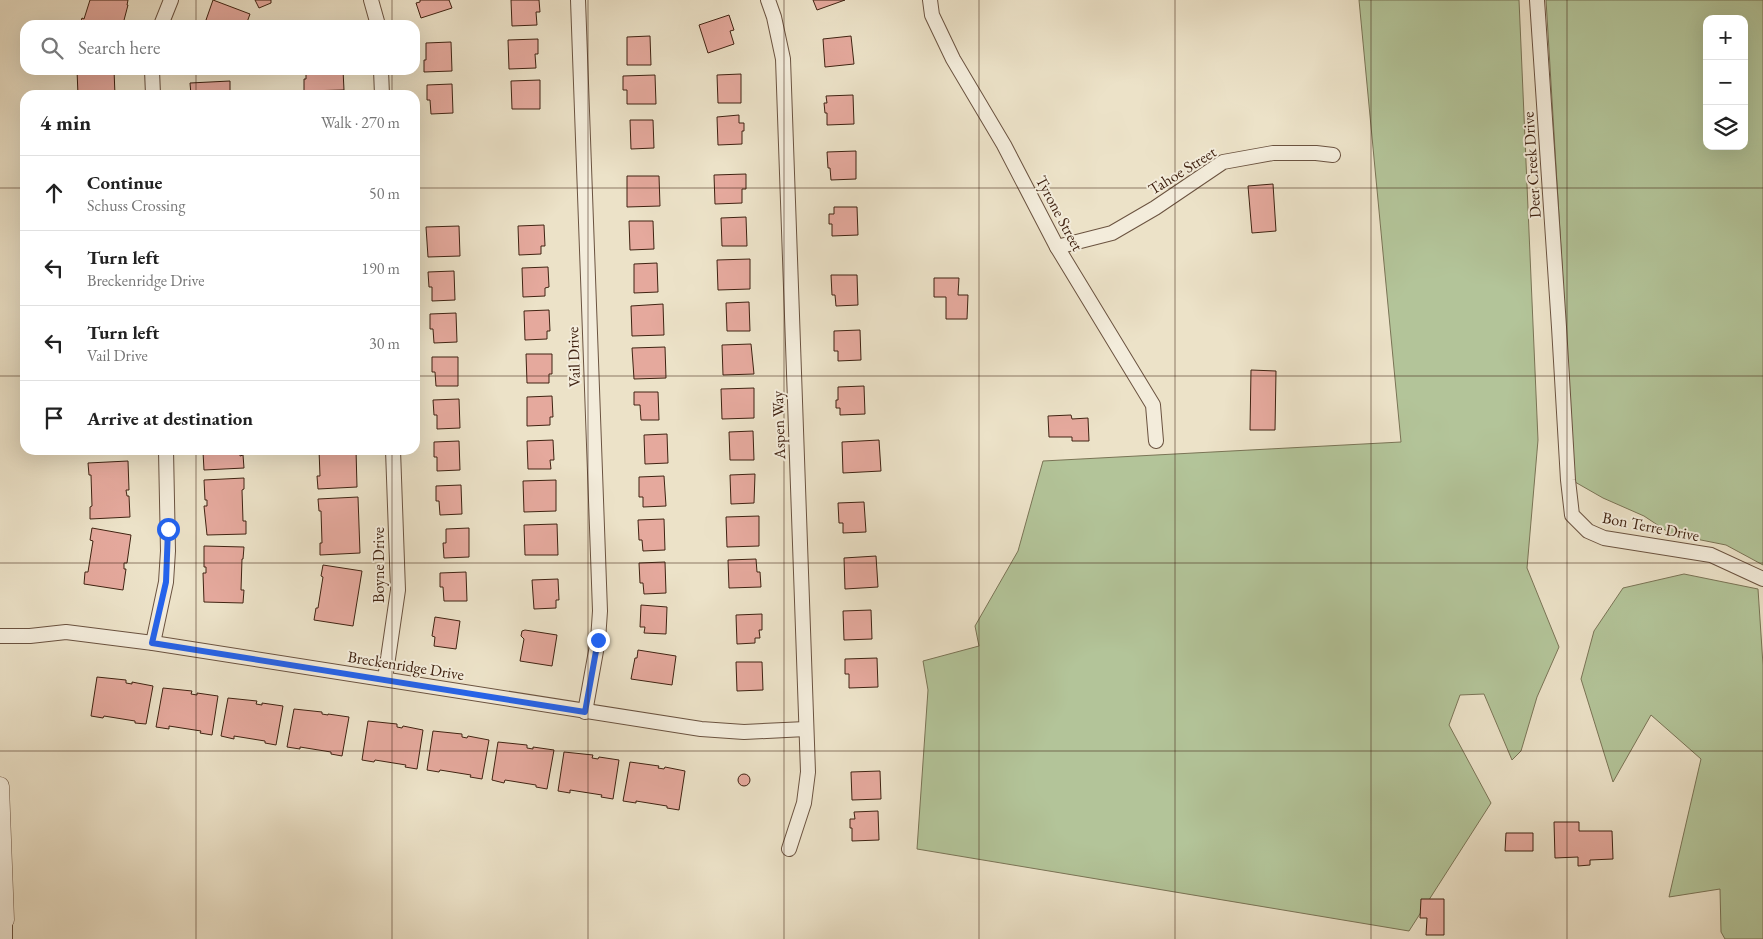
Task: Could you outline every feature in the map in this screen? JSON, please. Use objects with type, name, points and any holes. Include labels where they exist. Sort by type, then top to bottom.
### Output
[{"type":"street","points":[[163,20],[171,0]]},
{"type":"street","points":[[370,0],[376,20]]},
{"type":"street","name":"Vail Drive","points":[[578,0],[600,611],[598,640],[585,712]]},
{"type":"street","name":"Aspen Way","points":[[768,0],[774,16],[783,59],[806,729],[807,785],[804,803],[789,849]]},
{"type":"street","name":"Tyrone Street","points":[[930,0],[932,15],[953,59],[1004,145],[1057,247],[1153,405],[1156,441]]},
{"type":"street","name":"Deer Creek Drive","points":[[1537,0],[1560,327]]},
{"type":"street","points":[[152,75],[153,90]]},
{"type":"street","points":[[381,75],[382,90]]},
{"type":"street","name":"Tahoe Street","points":[[1057,247],[1112,233],[1155,208],[1223,162],[1274,153],[1333,155]]},
{"type":"street","name":"Bon Terre Drive","points":[[1560,327],[1568,480],[1572,514],[1588,531],[1604,538],[1711,555],[1763,580]]},
{"type":"street","points":[[152,643],[166,582],[168,551],[166,455]]},
{"type":"street","name":"Boyne Drive","points":[[385,679],[398,590],[393,455]]},
{"type":"street","name":"Breckenridge Drive","points":[[0,636],[30,636],[66,632],[152,643],[701,729],[744,732],[806,729]]},
{"type":"street","points":[[0,786],[5,939]]},
{"type":"green space","points":[[1359,0],[1519,0],[1538,440],[1527,568],[1559,647],[1537,697],[1521,751],[1512,760],[1484,694],[1460,695],[1449,725],[1491,803],[1409,931],[917,849],[928,690],[923,661],[979,646],[975,626],[1018,551],[1043,461],[1401,442]]},
{"type":"green space","points":[[1546,0],[1763,0],[1763,565],[1726,545],[1671,534],[1644,516],[1603,498],[1575,482]]},
{"type":"green space","points":[[1684,574],[1758,589],[1763,665],[1763,939],[1725,939],[1721,932],[1720,889],[1669,897],[1701,759],[1651,715],[1613,782],[1581,679],[1594,631],[1623,588]]},
{"type":"building","points":[[90,0],[128,0],[124,20],[81,20],[82,18],[84,19]]},
{"type":"building","points":[[213,0],[250,14],[248,20],[206,20]]},
{"type":"building","points":[[255,0],[271,0],[271,3],[259,8]]},
{"type":"building","points":[[420,0],[449,0],[452,8],[421,18],[416,3],[420,2]]},
{"type":"building","points":[[511,0],[539,0],[540,12],[536,12],[537,25],[512,26]]},
{"type":"building","points":[[813,0],[845,0],[817,10]]},
{"type":"building","points":[[729,15],[734,30],[730,31],[734,44],[708,53],[699,25]]},
{"type":"building","points":[[650,36],[651,65],[627,65],[627,37]]},
{"type":"building","points":[[851,36],[854,64],[825,67],[823,39]]},
{"type":"building","points":[[538,39],[538,54],[535,54],[536,68],[509,69],[508,40]]},
{"type":"building","points":[[451,42],[452,71],[424,72],[426,43]]},
{"type":"building","points":[[741,74],[741,103],[718,103],[717,75]]},
{"type":"building","points":[[77,75],[114,75],[115,90],[78,90]]},
{"type":"building","points":[[306,75],[343,75],[344,90],[304,90],[304,79],[306,79]]},
{"type":"building","points":[[655,75],[656,104],[627,104],[627,90],[623,90],[623,76]]},
{"type":"building","points":[[540,80],[540,109],[512,109],[511,81]]},
{"type":"building","points":[[230,81],[230,90],[191,90],[190,83]]},
{"type":"building","points":[[452,84],[453,113],[431,114],[430,100],[427,100],[427,85]]},
{"type":"building","points":[[853,95],[854,124],[827,125],[827,113],[825,113],[824,103],[827,103],[826,96]]},
{"type":"building","points":[[739,115],[739,123],[744,123],[742,144],[718,145],[717,117]]},
{"type":"building","points":[[630,120],[653,120],[654,148],[631,149]]},
{"type":"building","points":[[856,151],[856,179],[831,180],[827,152]]},
{"type":"building","points":[[746,174],[746,189],[742,189],[742,203],[715,204],[714,175]]},
{"type":"building","points":[[627,176],[659,176],[660,206],[627,207]]},
{"type":"building","points":[[1273,184],[1276,231],[1252,233],[1248,186]]},
{"type":"building","points":[[834,207],[857,207],[858,235],[832,236],[832,224],[829,224],[829,214],[834,214]]},
{"type":"building","points":[[746,217],[747,246],[722,246],[721,218]]},
{"type":"building","points":[[629,221],[653,221],[654,249],[630,250]]},
{"type":"building","points":[[544,225],[545,246],[541,246],[541,254],[519,255],[518,226]]},
{"type":"building","points":[[459,226],[460,256],[428,257],[426,227]]},
{"type":"building","points":[[750,259],[750,289],[718,290],[717,260]]},
{"type":"building","points":[[657,263],[658,292],[634,293],[634,264]]},
{"type":"building","points":[[548,267],[549,287],[545,288],[545,296],[523,297],[522,268]]},
{"type":"building","points":[[454,271],[455,300],[432,301],[432,287],[429,287],[428,272]]},
{"type":"building","points":[[831,275],[857,275],[858,305],[836,306],[835,295],[832,295]]},
{"type":"building","points":[[934,278],[959,278],[958,295],[968,295],[967,319],[946,319],[946,297],[934,297]]},
{"type":"building","points":[[749,302],[750,331],[727,331],[726,303]]},
{"type":"building","points":[[663,304],[664,335],[632,336],[631,306]]},
{"type":"building","points":[[549,310],[550,331],[547,331],[547,339],[525,340],[524,311]]},
{"type":"building","points":[[456,313],[457,342],[434,343],[433,329],[430,329],[430,314]]},
{"type":"building","points":[[860,330],[861,360],[838,361],[838,351],[834,351],[834,331]]},
{"type":"building","points":[[751,344],[754,374],[723,375],[722,345]]},
{"type":"building","points":[[665,347],[666,378],[634,379],[632,348]]},
{"type":"building","points":[[526,354],[552,354],[552,374],[549,374],[549,383],[527,383]]},
{"type":"building","points":[[432,357],[458,357],[458,386],[436,386],[435,372],[432,372]]},
{"type":"building","points":[[1251,370],[1276,371],[1275,430],[1250,430]]},
{"type":"building","points":[[864,386],[865,414],[840,415],[840,408],[836,408],[838,387]]},
{"type":"building","points":[[754,388],[754,418],[722,419],[721,389]]},
{"type":"building","points":[[634,392],[658,392],[659,420],[641,420],[640,405],[634,405]]},
{"type":"building","points":[[552,396],[553,417],[550,417],[550,425],[527,426],[527,397]]},
{"type":"building","points":[[459,399],[460,428],[437,429],[437,415],[434,415],[433,400]]},
{"type":"building","points":[[1071,415],[1072,419],[1088,418],[1089,441],[1072,441],[1072,437],[1049,437],[1048,416]]},
{"type":"building","points":[[753,431],[754,460],[730,460],[729,432]]},
{"type":"building","points":[[667,434],[668,463],[645,464],[644,435]]},
{"type":"building","points":[[553,440],[554,460],[550,460],[551,469],[528,469],[527,441]]},
{"type":"building","points":[[879,440],[881,471],[843,473],[842,442]]},
{"type":"building","points":[[459,441],[460,470],[437,471],[437,457],[434,457],[434,442]]},
{"type":"building","points":[[203,455],[243,455],[244,468],[204,470]]},
{"type":"building","points":[[319,455],[356,455],[357,487],[318,489],[317,476],[320,476]]},
{"type":"building","points":[[128,461],[129,490],[126,490],[127,496],[129,496],[130,517],[90,519],[90,507],[92,506],[91,475],[89,475],[88,463]]},
{"type":"building","points":[[755,474],[754,503],[731,504],[730,475]]},
{"type":"building","points":[[664,476],[666,506],[643,507],[643,497],[639,497],[639,477]]},
{"type":"building","points":[[244,478],[244,489],[242,490],[243,521],[246,521],[246,534],[207,535],[204,506],[207,506],[207,500],[205,500],[204,480]]},
{"type":"building","points":[[556,480],[556,511],[524,512],[523,481]]},
{"type":"building","points":[[461,485],[462,514],[440,515],[439,501],[436,501],[436,486]]},
{"type":"building","points":[[358,497],[360,553],[320,555],[320,543],[322,543],[321,511],[319,511],[318,499]]},
{"type":"building","points":[[864,502],[866,532],[843,533],[843,523],[839,523],[838,503]]},
{"type":"building","points":[[759,516],[759,546],[727,547],[726,517]]},
{"type":"building","points":[[664,519],[665,550],[643,551],[642,540],[639,540],[638,520]]},
{"type":"building","points":[[557,524],[558,555],[525,555],[524,525]]},
{"type":"building","points":[[92,528],[131,535],[127,563],[124,563],[124,569],[126,569],[123,590],[84,584],[93,541],[90,540]]},
{"type":"building","points":[[469,528],[469,557],[444,558],[443,543],[446,543],[446,529]]},
{"type":"building","points":[[204,546],[244,547],[241,590],[244,590],[243,603],[204,602],[203,573],[206,573],[206,567],[204,567]]},
{"type":"building","points":[[876,556],[878,587],[845,589],[844,558]]},
{"type":"building","points":[[756,559],[757,572],[760,572],[761,587],[729,588],[728,560]]},
{"type":"building","points":[[665,562],[666,593],[644,594],[643,583],[640,583],[639,563]]},
{"type":"building","points":[[323,565],[362,571],[353,626],[314,620],[316,608],[318,608]]},
{"type":"building","points":[[466,572],[467,601],[444,601],[443,587],[440,587],[440,573]]},
{"type":"building","points":[[558,579],[559,600],[556,600],[556,608],[534,609],[532,580]]},
{"type":"building","points":[[641,605],[667,607],[666,634],[644,633],[645,627],[640,627]]},
{"type":"building","points":[[871,610],[872,639],[844,640],[843,611]]},
{"type":"building","points":[[762,614],[762,630],[759,630],[760,638],[755,638],[755,643],[737,644],[736,615]]},
{"type":"building","points":[[435,617],[460,621],[456,649],[434,646],[435,637],[432,636]]},
{"type":"building","points":[[522,631],[557,635],[552,666],[520,661],[524,639],[521,636]]},
{"type":"building","points":[[638,650],[676,656],[672,685],[631,679]]},
{"type":"building","points":[[877,658],[878,687],[849,688],[849,674],[845,674],[845,659]]},
{"type":"building","points":[[736,662],[762,662],[763,690],[737,691]]},
{"type":"building","points":[[97,677],[126,680],[126,683],[132,684],[132,682],[153,686],[146,724],[104,716],[103,718],[91,716]]},
{"type":"building","points":[[163,688],[192,691],[191,694],[197,695],[197,693],[218,696],[212,735],[200,733],[201,731],[169,726],[169,729],[156,727]]},
{"type":"building","points":[[228,698],[257,701],[256,704],[262,705],[262,703],[283,706],[276,745],[265,743],[265,741],[234,736],[234,739],[221,736]]},
{"type":"building","points":[[294,709],[349,717],[342,756],[331,754],[331,752],[287,747]]},
{"type":"building","points":[[368,721],[397,724],[397,727],[402,728],[403,726],[423,730],[417,769],[405,767],[406,765],[362,760]]},
{"type":"building","points":[[433,731],[462,734],[462,737],[467,738],[468,736],[489,740],[482,779],[470,777],[471,775],[427,770]]},
{"type":"building","points":[[498,742],[527,745],[527,748],[533,749],[533,747],[554,750],[547,789],[536,787],[536,785],[505,780],[504,783],[492,780]]},
{"type":"building","points":[[564,752],[593,755],[592,758],[598,759],[599,757],[619,760],[613,799],[601,797],[602,795],[570,790],[570,793],[558,791]]},
{"type":"building","points":[[630,762],[685,771],[679,810],[636,801],[636,803],[623,801]]},
{"type":"building","points":[[880,771],[881,799],[852,800],[851,772]]},
{"type":"building","points":[[742,774],[746,774],[750,780],[746,786],[742,786],[738,782],[738,778]]},
{"type":"building","points":[[878,811],[879,840],[852,841],[850,819],[855,819],[854,812]]},
{"type":"building","points":[[1554,822],[1579,822],[1579,831],[1612,831],[1613,859],[1590,860],[1590,865],[1578,866],[1578,857],[1555,858]]},
{"type":"building","points":[[1506,833],[1533,833],[1533,851],[1505,851]]},
{"type":"building","points":[[1421,899],[1444,899],[1444,935],[1426,935],[1427,918],[1420,918]]},
{"type":"route","points":[[168,529],[166,582],[152,643],[585,712],[598,640]]}]
